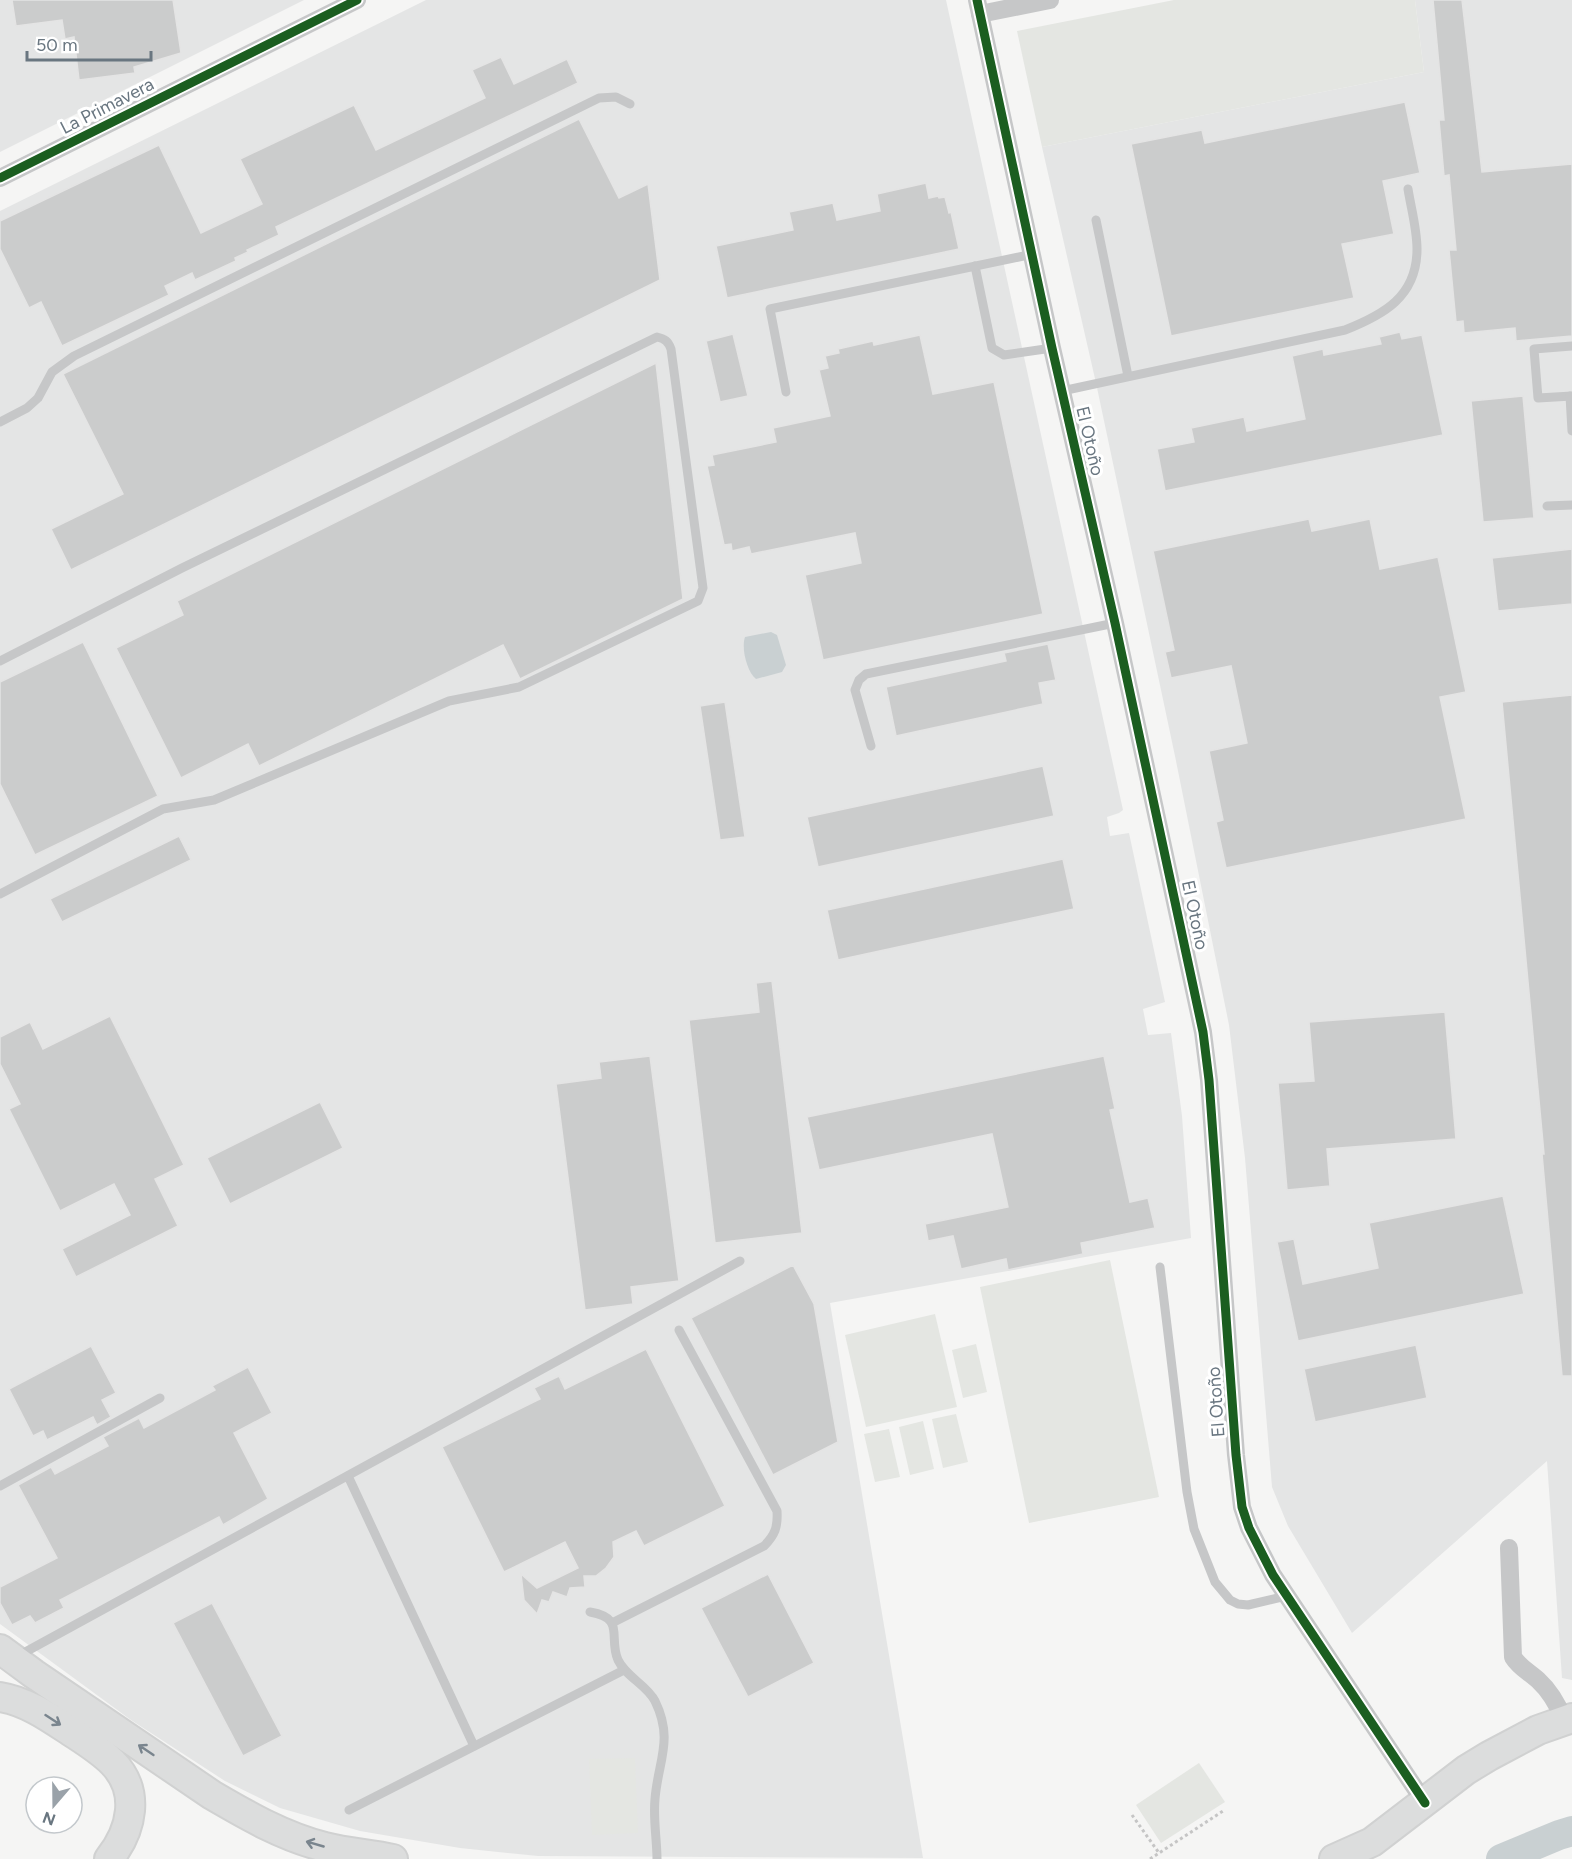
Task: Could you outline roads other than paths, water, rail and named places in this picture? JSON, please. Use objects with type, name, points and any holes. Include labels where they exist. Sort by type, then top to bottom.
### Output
[{"type":"main road","points":[[7,1654],[43,1681],[212,1795],[275,1830],[324,1847],[393,1859]]},
{"type":"main road","points":[[0,1697],[25,1704],[41,1713],[105,1756],[122,1775],[130,1799],[128,1826],[124,1837],[109,1859]]},
{"type":"main road","points":[[1334,1859],[1368,1850],[1452,1780],[1489,1756],[1538,1730],[1568,1719]]},
{"type":"street","name":"La Primavera","points":[[0,178],[357,0]]},
{"type":"street","points":[[978,7],[1050,0]]},
{"type":"street","name":"El Otoño","points":[[978,7],[1115,623],[1207,1053],[1236,1455],[1242,1507],[1258,1545],[1287,1596],[1425,1803]]},
{"type":"street","points":[[1509,1548],[1513,1657],[1547,1690],[1568,1719]]},
{"type":"lane","points":[[0,422],[27,408],[38,398],[52,372],[74,356],[598,98],[616,97],[630,104]]},
{"type":"lane","points":[[1062,391],[1345,330],[1374,318],[1404,294],[1412,277],[1417,249],[1408,189]]},
{"type":"lane","points":[[1096,220],[1128,376]]},
{"type":"lane","points":[[786,392],[770,309],[1033,254]]},
{"type":"lane","points":[[975,266],[992,348],[1004,355],[1052,348]]},
{"type":"lane","points":[[0,661],[182,568],[657,337],[669,342],[703,588],[698,601],[519,687],[449,701],[214,800],[163,809],[0,894]]},
{"type":"lane","points":[[1572,346],[1533,349],[1538,398],[1571,396],[1572,431]]},
{"type":"lane","points":[[1547,506],[1572,505]]},
{"type":"lane","points":[[871,746],[855,690],[859,680],[866,674],[1115,623]]},
{"type":"lane","points":[[7,1654],[348,1476],[740,1261]]},
{"type":"lane","points":[[1160,1267],[1187,1492],[1194,1529],[1215,1582],[1230,1600],[1248,1605],[1287,1596]]},
{"type":"lane","points":[[612,1623],[764,1546],[772,1538],[778,1525],[777,1511],[679,1330]]},
{"type":"lane","points":[[0,1486],[160,1398]]},
{"type":"lane","points":[[348,1476],[474,1746]]},
{"type":"lane","points":[[590,1612],[603,1614],[612,1623],[618,1659],[624,1670],[654,1698],[664,1724],[664,1751],[655,1800],[657,1859]]},
{"type":"lane","points":[[349,1810],[624,1670]]},
{"type":"waterway","points":[[1501,1859],[1572,1831]]}]
